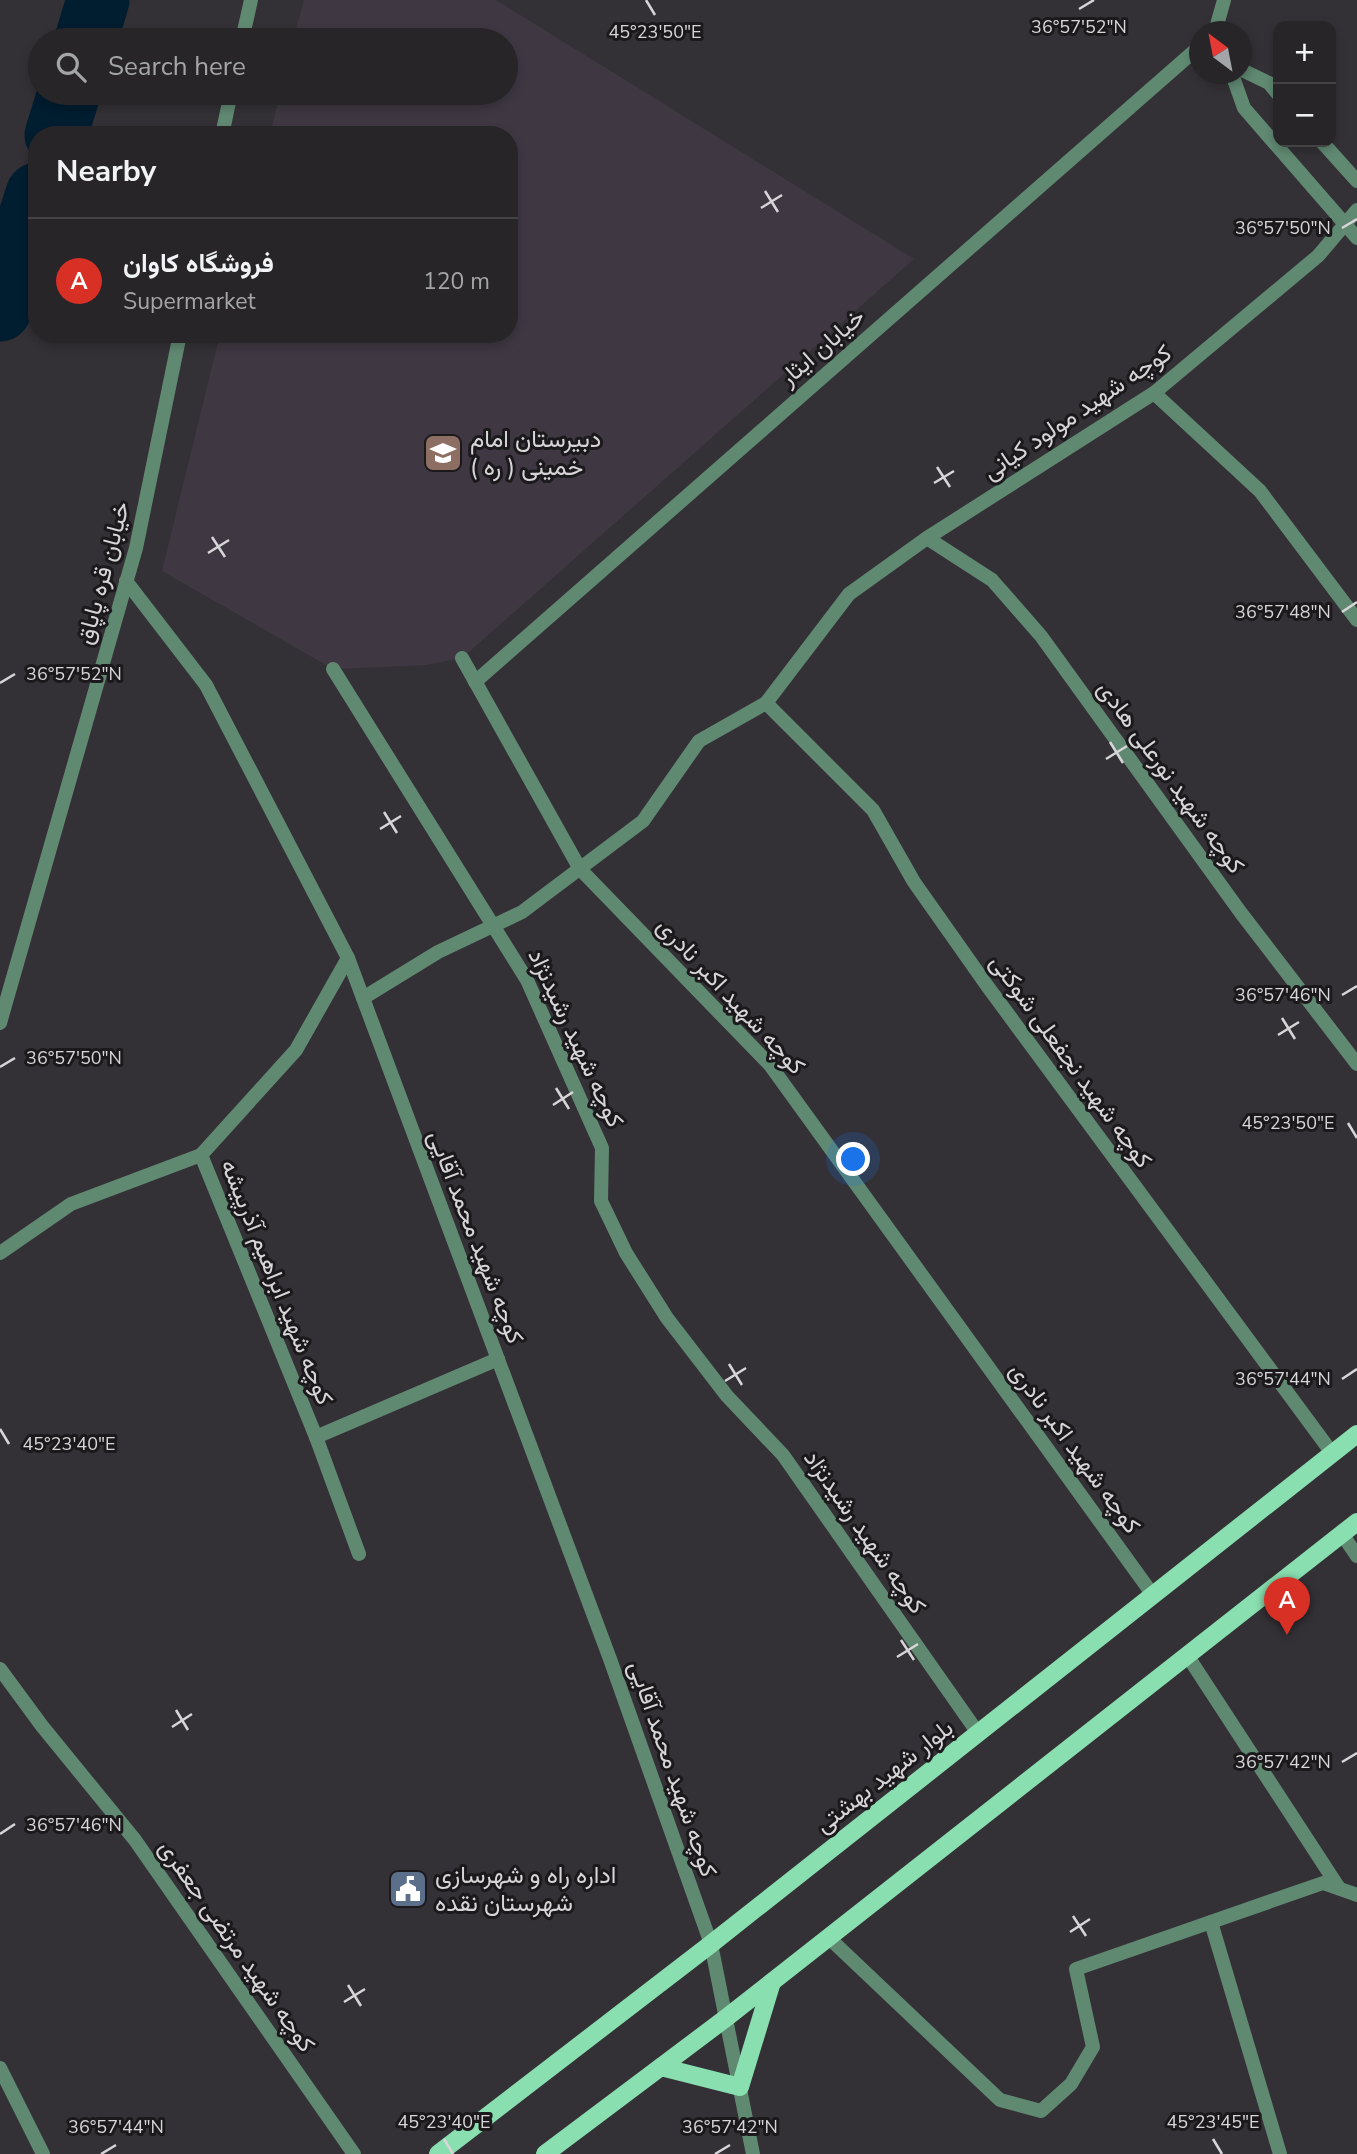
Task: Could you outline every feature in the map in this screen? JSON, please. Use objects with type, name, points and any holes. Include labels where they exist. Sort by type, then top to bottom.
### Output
[{"type":"main road","name":"بلوار شهید بهشتی","points":[[438,2154],[711,1944],[1357,1434]]},
{"type":"main road","points":[[545,2154],[726,2018],[1357,1522]]},
{"type":"main road","points":[[661,2067],[740,2087],[772,1982]]},
{"type":"street","points":[[245,28],[251,0]]},
{"type":"street","points":[[1218,21],[1224,0]]},
{"type":"street","name":"خیابان ایثار","points":[[475,682],[1189,55]]},
{"type":"street","points":[[1252,75],[1273,88]]},
{"type":"street","points":[[1236,84],[1244,108],[1357,238]]},
{"type":"street","points":[[224,126],[228,105]]},
{"type":"street","points":[[1326,147],[1357,181]]},
{"type":"street","name":"کوچه شهید مولود کیانی","points":[[363,998],[438,952],[522,912],[643,821],[699,741],[766,703],[849,594],[927,538],[1154,393],[1318,256],[1357,210]]},
{"type":"street","name":"خیابان قره پاپاق","points":[[0,1023],[126,581],[178,343]]},
{"type":"street","points":[[1154,393],[1261,491],[1357,620]]},
{"type":"street","name":"کوچه شهید نورعلی هادی","points":[[927,538],[992,580],[1041,636],[1241,913],[1357,1065]]},
{"type":"street","name":"کوچه شهید محمد آقایی","points":[[126,581],[206,685],[348,958],[610,1659],[711,1944],[753,2154]]},
{"type":"street","name":"کوچه شهید اکبر نادری","points":[[461,658],[580,869],[770,1065],[1153,1595]]},
{"type":"street","name":"کوچه شهید رشیدنژاد","points":[[333,669],[527,980],[602,1148],[601,1200],[626,1253],[667,1318],[727,1396],[783,1455],[978,1733]]},
{"type":"street","name":"کوچه شهید نجفعلی شوکتی","points":[[766,703],[873,810],[914,882],[981,976],[1332,1453]]},
{"type":"street","points":[[0,1253],[71,1205],[201,1155],[296,1050],[348,958]]},
{"type":"street","name":"کوچه شهید ابراهیم آذرپیشه","points":[[201,1155],[316,1437],[498,1359]]},
{"type":"street","points":[[316,1437],[359,1554]]},
{"type":"street","points":[[1342,1534],[1357,1556]]},
{"type":"street","points":[[1187,1655],[1339,1888]]},
{"type":"street","name":"کوچه شهید مرتضی جعفری","points":[[0,1669],[42,1726],[135,1840],[354,2154]]},
{"type":"street","points":[[828,1937],[1000,2100],[1041,2111],[1071,2084],[1093,2047],[1076,1969],[1323,1883],[1357,1895]]},
{"type":"street","points":[[1211,1922],[1280,2154]]},
{"type":"street","points":[[0,2068],[43,2154]]},
{"type":"shaded area","name":"دبیرستان امام خمینی ( ره )","points":[[304,0],[496,0],[914,259],[462,658],[426,665],[333,669],[162,571],[218,343],[518,343],[518,126],[272,126],[277,105],[518,105],[518,28],[296,28]]},
{"type":"waterway","points":[[90,28],[98,0]]},
{"type":"waterway","points":[[59,126],[65,105]]},
{"type":"waterway","points":[[0,310],[28,222]]},
{"type":"place","name":"دبیرستان امام خمینی ( ره )","points":[[443,453]]},
{"type":"place","name":"فروشگاه کاوان","points":[[1287,1635]]},
{"type":"place","name":"اداره راه و شهرسازی شهرستان نقده","points":[[408,1889]]}]
